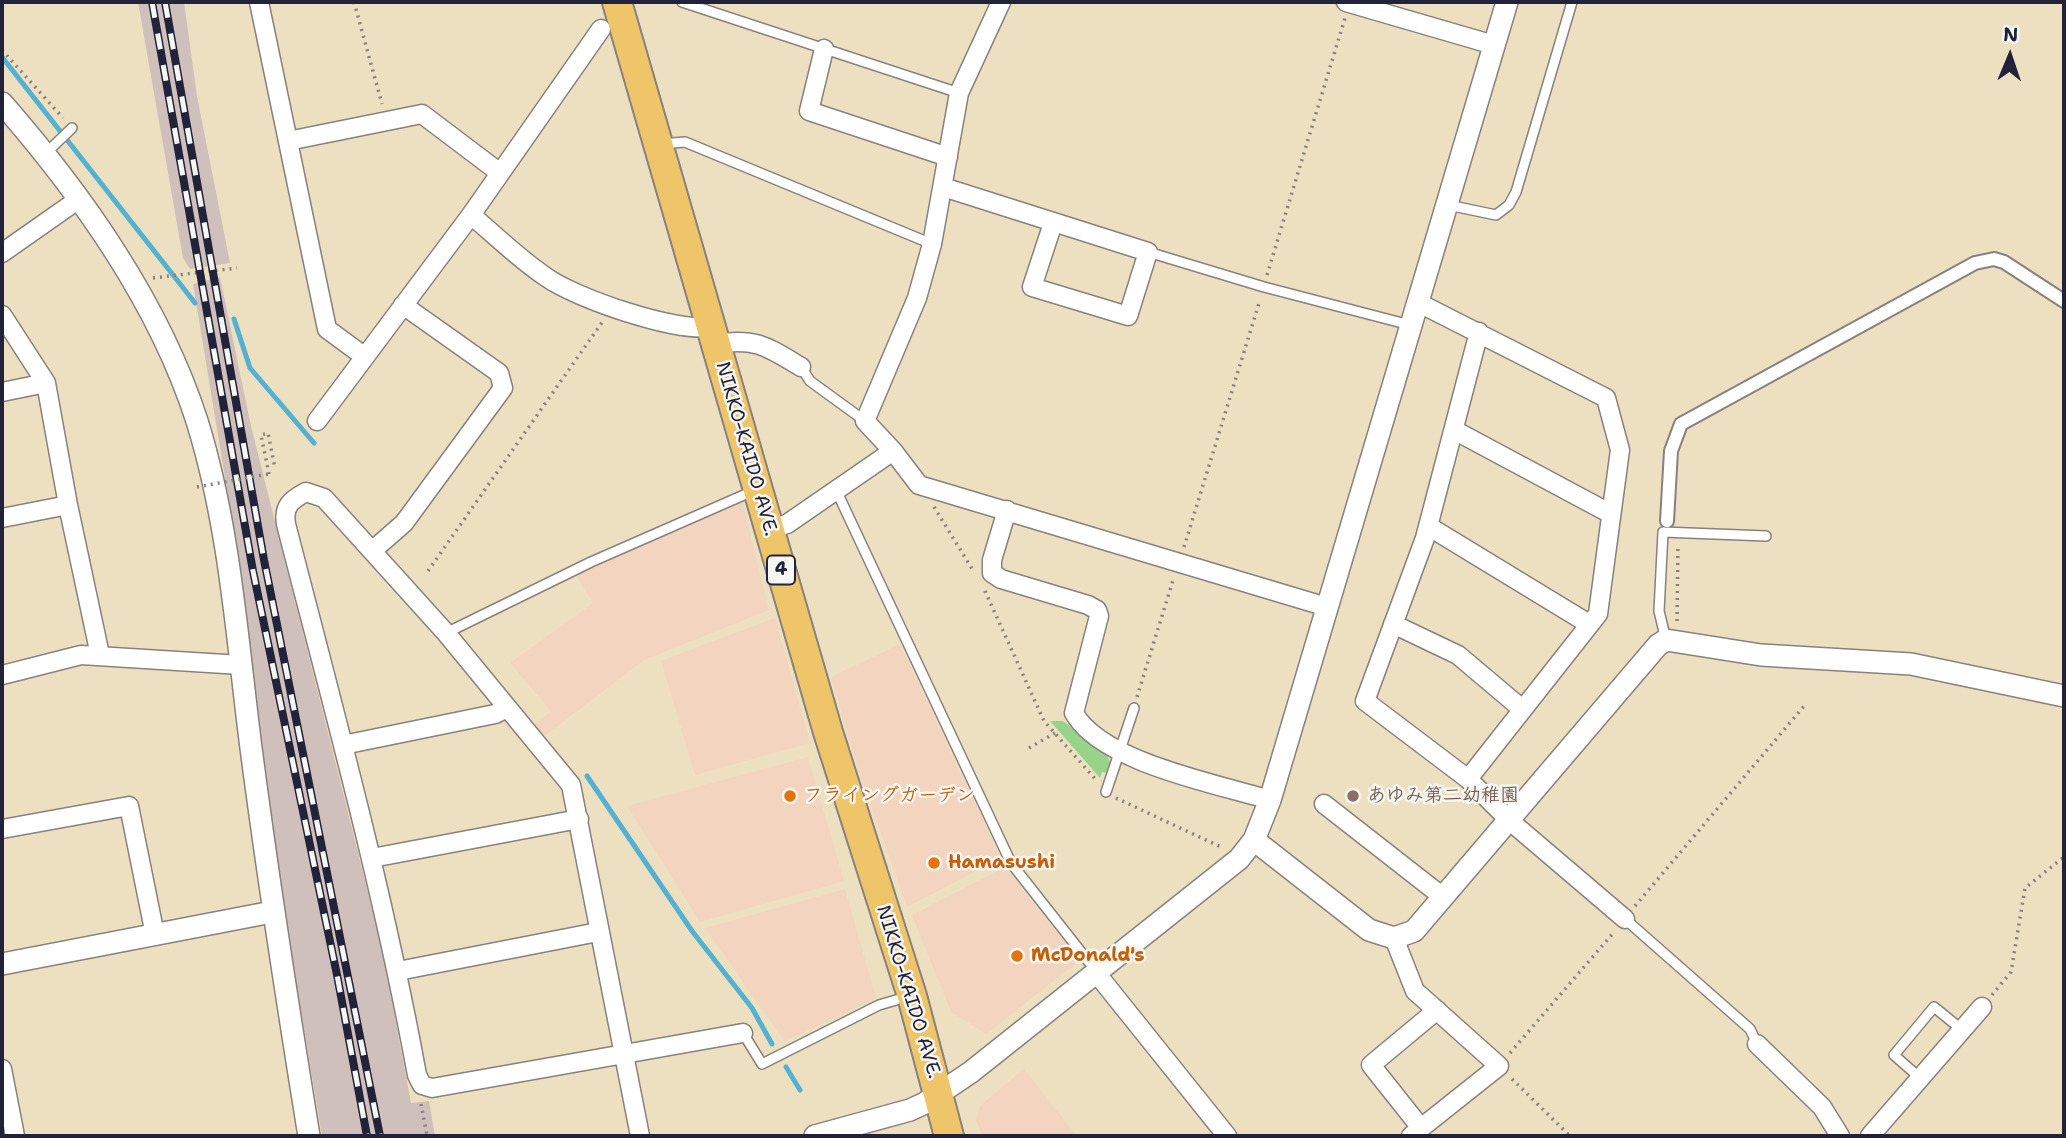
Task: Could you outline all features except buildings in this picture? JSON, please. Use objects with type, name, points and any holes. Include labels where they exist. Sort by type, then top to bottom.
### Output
[{"type":"highway","name":"NIKKO-KAIDO AVE.","points":[[617,2],[656,145],[832,745],[912,996],[949,1136]]},
{"type":"street","points":[[259,2],[327,329],[365,357]]},
{"type":"street","points":[[1001,2],[959,93],[932,244],[916,298],[865,421],[919,485],[1327,607]]},
{"type":"street","points":[[1348,2],[1494,46]]},
{"type":"street","points":[[815,1136],[910,1111],[938,1094],[1097,974],[1239,859],[1254,840],[1270,800],[1507,2]]},
{"type":"street","points":[[317,421],[471,215],[601,29]]},
{"type":"street","points":[[824,49],[809,111],[948,157]]},
{"type":"street","points":[[2,103],[53,146],[79,199],[135,285],[170,355],[196,420],[222,518],[272,912],[309,1136]]},
{"type":"street","points":[[288,141],[422,114],[500,173]]},
{"type":"street","points":[[943,187],[1148,252],[1128,316],[1032,287],[1053,223]]},
{"type":"street","points":[[2,253],[79,199]]},
{"type":"street","points":[[471,215],[547,278],[612,308],[713,335],[756,342],[801,367]]},
{"type":"street","points":[[1667,522],[1671,451],[1681,424],[1887,309],[1975,263],[1994,260],[2004,262],[2064,301]]},
{"type":"street","points":[[1419,303],[1606,398],[1619,450],[1598,614],[1468,779]]},
{"type":"street","points":[[372,551],[404,523],[503,388],[499,373],[403,305]]},
{"type":"street","points":[[2,315],[46,383],[68,506],[100,655]]},
{"type":"street","points":[[1479,332],[1428,526],[1365,701],[1468,779],[1510,821],[1625,919]]},
{"type":"street","points":[[2,392],[46,383]]},
{"type":"street","points":[[1454,430],[1611,514]]},
{"type":"street","points":[[769,529],[787,524],[893,451]]},
{"type":"street","points":[[640,1136],[623,1055],[598,932],[571,785],[446,633],[324,498],[306,492],[288,504],[286,524],[372,858],[398,971],[417,1076],[422,1085],[432,1088],[623,1055],[743,1033]]},
{"type":"street","points":[[2,518],[68,506]]},
{"type":"street","points":[[1007,510],[992,560],[992,573],[1001,579],[1097,610],[1098,626],[1074,713],[1078,721],[1120,754],[1270,800]]},
{"type":"street","points":[[1428,526],[1589,624]]},
{"type":"street","points":[[1393,624],[1458,655],[1522,709]]},
{"type":"street","points":[[1254,840],[1369,930],[1394,938],[1414,931],[1658,645],[1666,640],[1760,655],[1911,664],[2064,696]]},
{"type":"street","points":[[2,675],[81,655],[241,665]]},
{"type":"street","points":[[343,745],[495,714],[507,708]]},
{"type":"street","points":[[1324,804],[1443,897]]},
{"type":"street","points":[[2,829],[129,806],[156,935]]},
{"type":"street","points":[[372,858],[579,819]]},
{"type":"street","points":[[2,964],[272,912]]},
{"type":"street","points":[[398,971],[598,932]]},
{"type":"street","points":[[1394,938],[1415,991],[1437,1010],[1499,1066],[1416,1132],[1371,1065],[1437,1010]]},
{"type":"street","points":[[1097,974],[1227,1136]]},
{"type":"street","points":[[1870,1136],[1982,1007]]},
{"type":"street","points":[[1757,1044],[1822,1107],[1839,1136]]},
{"type":"street","points":[[2,1069],[10,1131]]},
{"type":"lane","points":[[682,2],[959,93]]},
{"type":"lane","points":[[1448,205],[1496,215],[1509,205],[1516,192],[1572,2]]},
{"type":"lane","points":[[53,146],[71,130]]},
{"type":"lane","points":[[656,145],[685,142],[932,244]]},
{"type":"lane","points":[[1148,252],[1264,287],[1412,326]]},
{"type":"lane","points":[[801,367],[810,381],[865,421]]},
{"type":"lane","points":[[446,633],[590,562],[758,489]]},
{"type":"lane","points":[[837,492],[1011,863],[1097,974]]},
{"type":"lane","points":[[1666,640],[1659,611],[1663,532],[1766,536]]},
{"type":"lane","points":[[1106,792],[1134,708]]},
{"type":"lane","points":[[1625,919],[1750,1029],[1757,1044]]},
{"type":"lane","points":[[743,1033],[762,1063],[787,1048],[879,1005],[912,996]]},
{"type":"lane","points":[[1920,1078],[1894,1055],[1934,1007],[1961,1029]]},
{"type":"path","points":[[354,2],[386,121]]},
{"type":"path","points":[[1134,708],[1264,287],[1348,2]]},
{"type":"path","points":[[2,50],[71,130]]},
{"type":"path","points":[[148,279],[237,268]]},
{"type":"path","points":[[428,571],[612,308]]},
{"type":"path","points":[[197,487],[269,474],[261,435],[268,433],[275,468]]},
{"type":"path","points":[[919,485],[978,579]]},
{"type":"path","points":[[984,588],[1044,721],[1106,792],[1166,824],[1221,847],[1239,859]]},
{"type":"path","points":[[1570,1136],[1499,1066],[1805,705]]},
{"type":"path","points":[[1029,748],[1055,733]]},
{"type":"path","points":[[1982,1007],[2011,972],[2025,888],[2064,857]]},
{"type":"path","points":[[421,1102],[427,1136]]},
{"type":"shaded area","points":[[138,2],[184,2],[197,96],[230,263],[190,269],[183,258]]},
{"type":"shaded area","points":[[220,277],[251,426],[383,952],[411,1103],[429,1101],[435,1136],[322,1136],[278,875],[234,532],[193,284]]},
{"type":"shaded area","points":[[742,501],[769,610],[644,660],[542,738],[533,726],[551,711],[510,663],[593,603],[576,575]]},
{"type":"shaded area","points":[[775,618],[810,743],[695,775],[661,661]]},
{"type":"shaded area","points":[[900,644],[1001,858],[907,907],[857,766],[831,677]]},
{"type":"shaded area","points":[[808,757],[844,881],[700,922],[627,806]]},
{"type":"shaded area","points":[[1005,867],[1079,961],[986,1034],[951,1012],[912,915]]},
{"type":"shaded area","points":[[845,889],[876,998],[785,1042],[705,928]]},
{"type":"shaded area","points":[[1024,1069],[1077,1136],[982,1136],[976,1120],[980,1106]]},
{"type":"green space","points":[[1050,721],[1063,721],[1107,755],[1110,762],[1106,773],[1102,772],[1100,778]]},
{"type":"waterway","points":[[2,57],[195,303]]},
{"type":"waterway","points":[[234,319],[250,368],[314,443]]},
{"type":"waterway","points":[[587,776],[692,931],[752,1008],[772,1044]]},
{"type":"waterway","points":[[786,1067],[800,1090]]},
{"type":"railway","points":[[152,2],[253,571],[337,975],[367,1136]]},
{"type":"railway","points":[[165,2],[264,560],[380,1136]]},
{"type":"place","name":"フライングガーデン","points":[[790,796]]},
{"type":"place","name":"あゆみ第二幼稚園","points":[[1353,796]]},
{"type":"place","name":"Hamasushi","points":[[934,863]]},
{"type":"place","name":"McDonald's","points":[[1017,956]]}]
